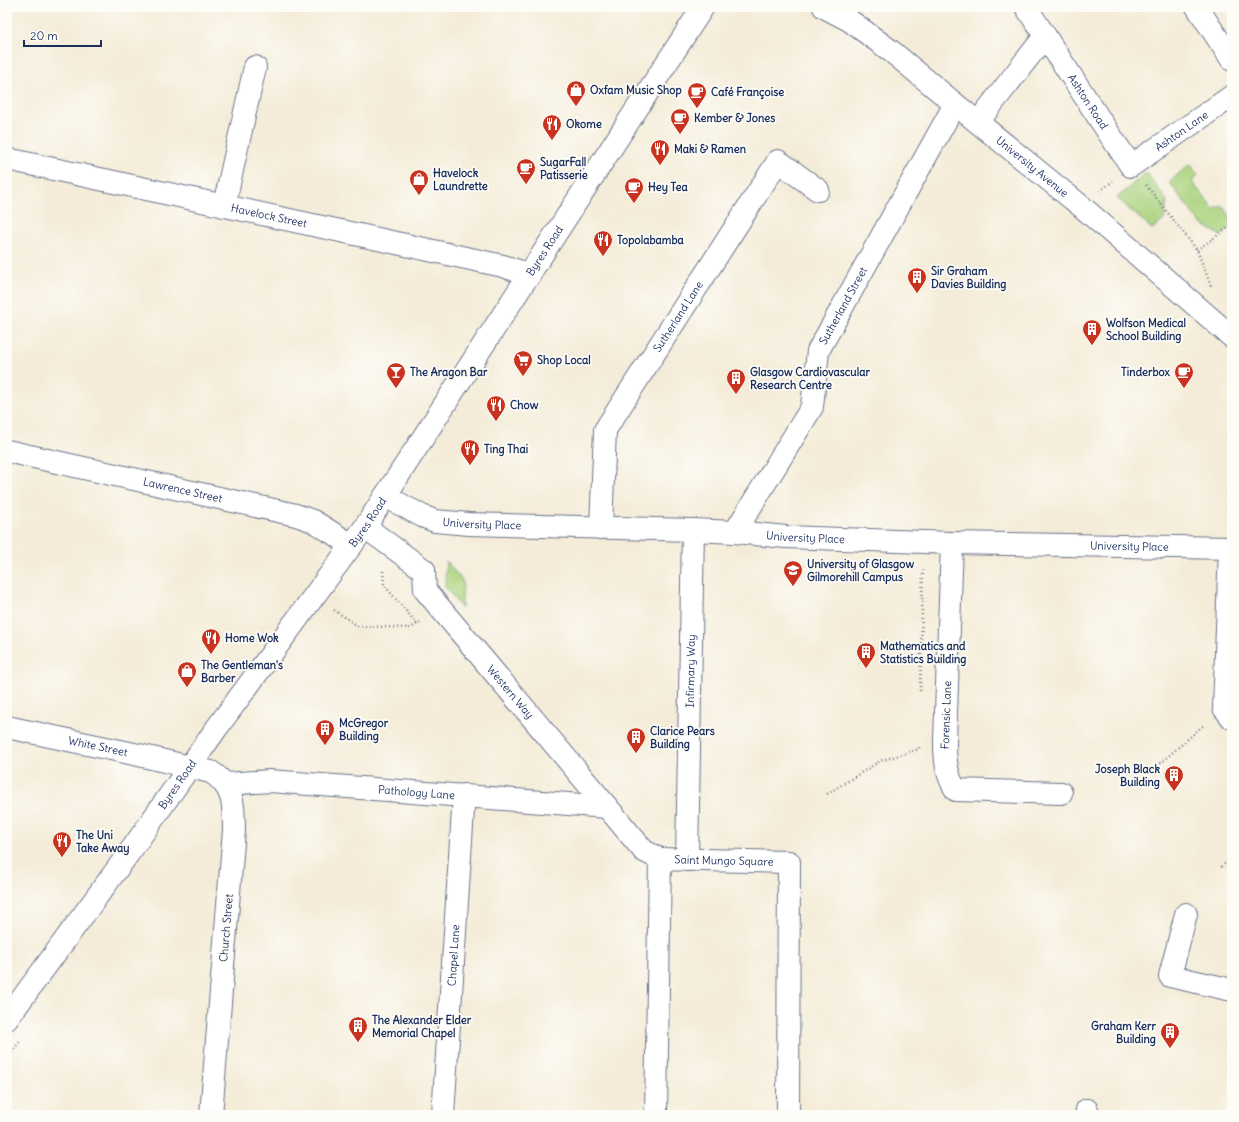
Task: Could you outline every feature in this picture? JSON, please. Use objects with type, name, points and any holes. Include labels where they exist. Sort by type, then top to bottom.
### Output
[{"type":"street","name":"Byres Road","points":[[7,1019],[13,998],[134,846],[190,766],[365,527],[703,7]]},
{"type":"street","name":"University Avenue","points":[[824,7],[849,20],[886,46],[954,104],[1081,206],[1232,337]]},
{"type":"street","name":"Ashton Road","points":[[1026,7],[1131,166]]},
{"type":"street","points":[[1197,7],[1232,60]]},
{"type":"street","points":[[978,122],[1045,36]]},
{"type":"street","points":[[224,206],[255,67]]},
{"type":"street","name":"Ashton Lane","points":[[1131,166],[1232,96]]},
{"type":"street","name":"Sutherland Street","points":[[735,532],[812,407],[818,351],[954,104]]},
{"type":"street","name":"Havelock Street","points":[[7,159],[503,266],[530,275]]},
{"type":"street","name":"Sutherland Lane","points":[[600,528],[605,430],[778,161],[818,190]]},
{"type":"street","name":"Lawrence Street","points":[[7,451],[296,514],[313,520],[352,545]]},
{"type":"street","name":"University Place","points":[[385,496],[412,511],[435,520],[469,524],[693,530],[786,537],[952,543],[1231,548]]},
{"type":"street","name":"Western Way","points":[[365,527],[424,570],[425,590],[644,851],[660,859]]},
{"type":"street","name":"Infirmary Way","points":[[686,860],[693,530]]},
{"type":"street","name":"Forensic Lane","points":[[952,543],[945,763],[952,784],[956,790],[1061,793]]},
{"type":"street","points":[[1228,713],[1231,548]]},
{"type":"street","name":"White Street","points":[[7,727],[190,766]]},
{"type":"street","points":[[190,766],[211,772],[226,784]]},
{"type":"street","name":"Pathology Lane","points":[[226,784],[270,781],[607,807]]},
{"type":"street","name":"Church Street","points":[[211,1115],[234,830],[234,807],[231,793],[226,784]]},
{"type":"street","name":"Chapel Lane","points":[[443,1115],[464,795]]},
{"type":"street","name":"Saint Mungo Square","points":[[656,1115],[660,859],[789,862],[788,1115]]},
{"type":"street","points":[[1186,914],[1170,976],[1232,990]]},
{"type":"path","points":[[1081,206],[1131,166],[1197,250],[1214,293]]},
{"type":"path","points":[[1197,250],[1232,225]]},
{"type":"path","points":[[920,694],[924,542]]},
{"type":"path","points":[[397,551],[383,569],[384,585],[417,624]]},
{"type":"path","points":[[350,621],[358,626],[411,628],[439,606]]},
{"type":"path","points":[[1148,774],[1228,713]]},
{"type":"path","points":[[827,794],[880,761],[919,749],[919,741]]},
{"type":"path","points":[[1221,866],[1232,857]]},
{"type":"green space","points":[[1190,164],[1198,175],[1192,182],[1214,209],[1223,206],[1232,219],[1232,225],[1221,236],[1200,223],[1169,182]]},
{"type":"green space","points":[[1146,172],[1167,201],[1164,220],[1152,229],[1117,198]]},
{"type":"green space","points":[[446,561],[463,583],[462,609],[445,586]]},
{"type":"place","name":"Oxfam Music Shop","points":[[576,107]]},
{"type":"place","name":"Café Françoise","points":[[697,109]]},
{"type":"place","name":"Kember & Jones","points":[[680,135]]},
{"type":"place","name":"Okome","points":[[552,141]]},
{"type":"place","name":"Maki & Ramen","points":[[660,166]]},
{"type":"place","name":"SugarFall Patisserie","points":[[526,185]]},
{"type":"place","name":"Havelock Laundrette","points":[[419,196]]},
{"type":"place","name":"Hey Tea","points":[[634,204]]},
{"type":"place","name":"Topolabamba","points":[[603,257]]},
{"type":"place","name":"Sir Graham Davies Building","points":[[917,294]]},
{"type":"place","name":"Wolfson Medical School Building","points":[[1092,346]]},
{"type":"place","name":"Shop Local","points":[[523,377]]},
{"type":"place","name":"The Aragon Bar","points":[[396,389]]},
{"type":"place","name":"Tinderbox","points":[[1184,389]]},
{"type":"place","name":"Glasgow Cardiovascular Research Centre","points":[[736,395]]},
{"type":"place","name":"Chow","points":[[496,422]]},
{"type":"place","name":"Ting Thai","points":[[470,466]]},
{"type":"place","name":"University of Glasgow Gilmorehill Campus","points":[[793,587]]},
{"type":"place","name":"Home Wok","points":[[211,655]]},
{"type":"place","name":"Mathematics and Statistics Building","points":[[866,669]]},
{"type":"place","name":"The Gentleman's Barber","points":[[187,688]]},
{"type":"place","name":"McGregor Building","points":[[325,746]]},
{"type":"place","name":"Clarice Pears Building","points":[[636,754]]},
{"type":"place","name":"Joseph Black Building","points":[[1174,792]]},
{"type":"place","name":"The Uni Take Away","points":[[62,858]]},
{"type":"place","name":"The Alexander Elder Memorial Chapel","points":[[358,1043]]},
{"type":"place","name":"Graham Kerr Building","points":[[1170,1049]]}]
